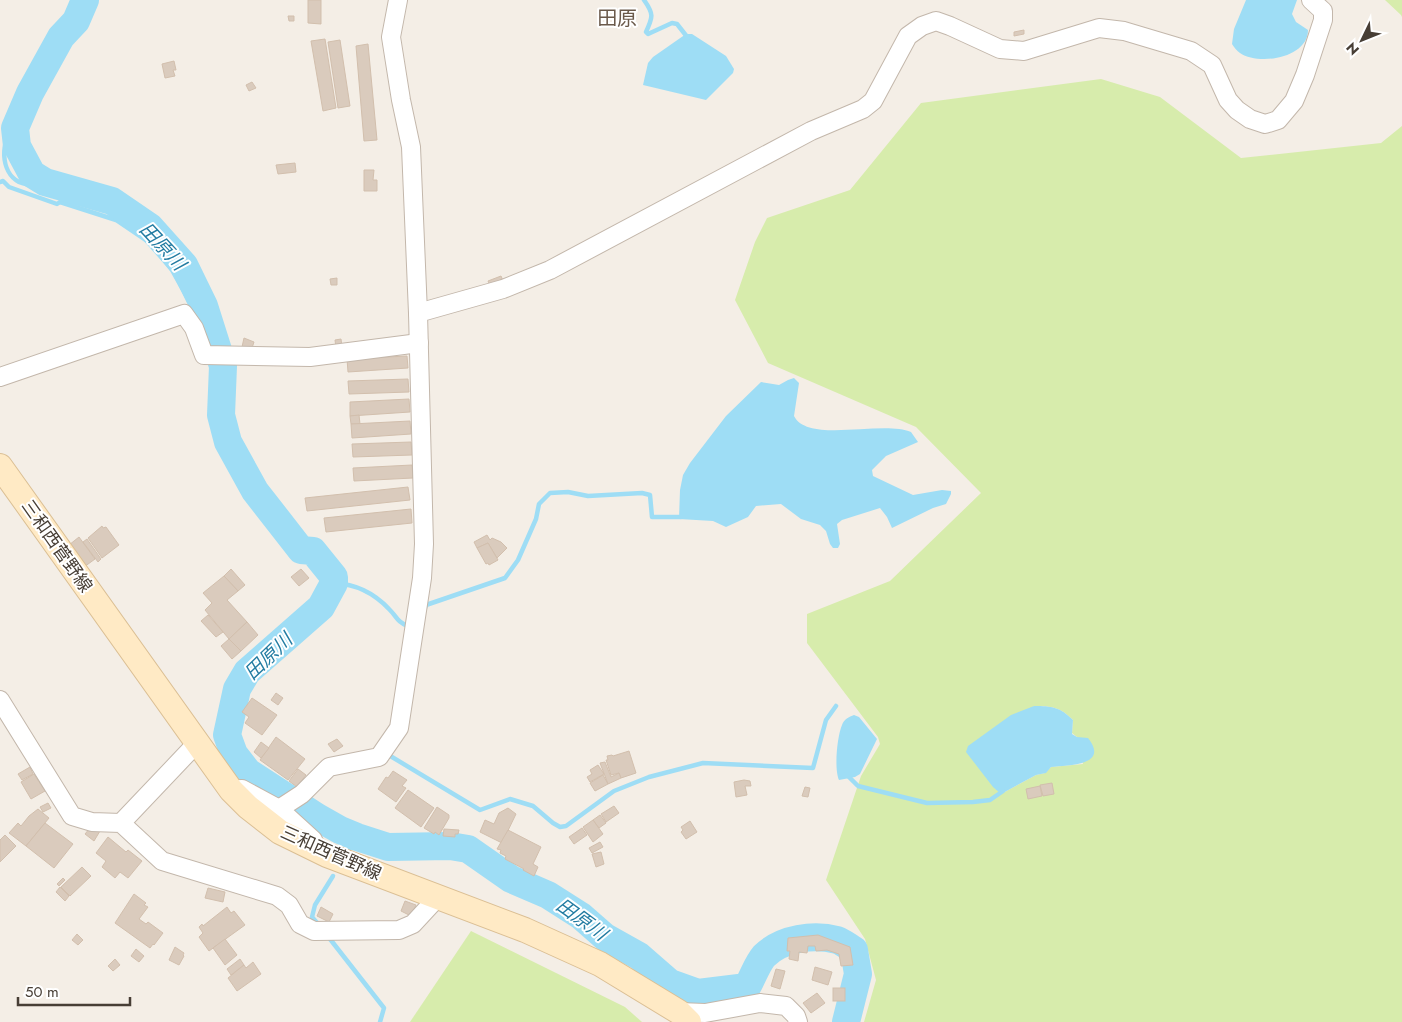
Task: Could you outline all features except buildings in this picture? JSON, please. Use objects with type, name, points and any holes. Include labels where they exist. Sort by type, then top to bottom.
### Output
[{"type":"main road","name":"三和西菅野線","points":[[0,468],[231,790],[280,832],[316,850],[525,930],[600,964],[684,1017]]},
{"type":"street","points":[[282,807],[302,794],[330,767],[379,757],[399,728],[422,578],[424,544],[419,343],[411,147],[392,37],[398,0]]},
{"type":"street","points":[[418,313],[503,289],[550,270],[810,131],[863,109],[873,101],[908,36],[922,26],[936,21],[1000,49],[1024,51],[1099,28],[1124,31],[1191,51],[1212,65],[1228,100],[1237,110],[1250,119],[1265,124],[1278,120],[1294,101],[1305,75],[1323,20],[1323,11],[1311,0]]},
{"type":"street","points":[[0,377],[184,314],[194,328],[204,355],[310,357],[419,343]]},
{"type":"street","points":[[0,700],[72,816],[92,822],[121,823],[162,860],[277,896],[289,905],[300,924],[314,931],[399,930],[413,924],[438,897]]},
{"type":"street","points":[[121,823],[197,743]]},
{"type":"street","points":[[231,790],[242,789],[282,807],[314,840],[316,850]]},
{"type":"street","points":[[684,1017],[760,1003],[786,1006],[796,1016],[798,1022]]},
{"type":"green space","points":[[1385,0],[1402,0],[1402,17],[1401,15]]},
{"type":"green space","points":[[1101,79],[1160,97],[1241,158],[1381,143],[1402,126],[1402,1022],[864,1022],[876,980],[865,939],[826,880],[861,776],[880,744],[878,737],[807,643],[807,614],[890,581],[981,493],[916,427],[768,363],[735,300],[755,242],[767,218],[850,190],[921,103]],"holes":[[[1034,706],[1051,707],[1060,710],[1073,720],[1072,733],[1077,737],[1083,764],[1051,767],[1045,773],[1036,775],[1001,794]]]},
{"type":"green space","points":[[471,931],[625,1007],[642,1022],[410,1022]]},
{"type":"water","points":[[1246,0],[1297,0],[1292,14],[1296,22],[1308,30],[1306,40],[1291,53],[1270,59],[1248,57],[1239,52],[1232,44],[1234,29]]},
{"type":"water","points":[[686,34],[692,34],[726,56],[734,69],[733,73],[706,100],[643,85],[648,63],[653,57]]},
{"type":"water","points":[[794,378],[799,383],[794,416],[802,424],[814,429],[882,428],[911,432],[918,442],[886,456],[872,470],[873,476],[913,495],[942,490],[951,491],[946,504],[933,508],[892,528],[880,508],[842,520],[837,524],[840,544],[838,548],[833,548],[826,531],[820,525],[801,519],[781,504],[756,506],[748,517],[726,527],[713,521],[679,519],[680,490],[683,475],[726,416],[761,382],[779,385]]},
{"type":"water","points":[[1034,706],[1046,706],[1064,712],[1073,720],[1072,734],[1077,737],[1088,738],[1093,747],[1094,754],[1084,762],[1051,767],[1046,773],[1036,775],[1001,794],[993,787],[966,752],[968,746],[1011,715]]},
{"type":"water","points":[[854,715],[859,717],[877,739],[860,774],[855,777],[839,780],[836,761],[840,730],[844,721]]},
{"type":"waterway","name":"田原川","points":[[85,0],[76,21],[61,37],[30,93],[15,128],[17,146],[32,174],[45,182],[112,201],[150,227],[184,265],[204,306],[223,366],[221,415],[228,442],[255,491],[301,550],[313,551],[334,577],[334,583],[321,607],[247,672],[237,689],[227,735],[234,754],[248,772],[317,817],[357,837],[388,847],[450,846],[468,849],[511,879],[548,895],[581,916],[605,937],[639,956],[670,983],[698,993],[747,987],[764,956],[771,950],[789,941],[818,937],[839,941],[854,950],[858,974],[846,1022]]},
{"type":"waterway","points":[[644,0],[651,12],[650,23],[646,32],[648,34],[672,23],[677,24],[688,38]]},
{"type":"waterway","points":[[15,128],[10,133],[5,148],[5,164],[8,171],[23,184],[55,185]]},
{"type":"waterway","points":[[0,182],[3,181],[9,187],[57,204],[60,202],[116,220],[150,243],[172,270],[198,317],[213,338],[213,352]]},
{"type":"waterway","points":[[213,360],[216,396],[221,415]]},
{"type":"waterway","points":[[425,608],[426,605],[505,578],[518,560],[536,519],[539,504],[550,493],[568,492],[588,496],[642,493],[650,495],[652,517],[681,517]]},
{"type":"waterway","points":[[334,583],[357,587],[371,594],[383,603],[399,621],[409,627]]},
{"type":"waterway","points":[[387,754],[480,810],[510,799],[533,806],[560,827],[566,826],[614,791],[649,777],[703,763],[813,768],[826,720],[836,706]]},
{"type":"waterway","points":[[846,774],[858,786],[927,803],[990,800],[1003,791]]},
{"type":"waterway","points":[[281,793],[296,789]]},
{"type":"waterway","points":[[348,851],[357,837]]},
{"type":"waterway","points":[[319,925],[312,917],[315,905],[333,876]]},
{"type":"waterway","points":[[330,939],[384,1008],[380,1022]]},
{"type":"district","name":"田原","points":[[617,18]]}]
